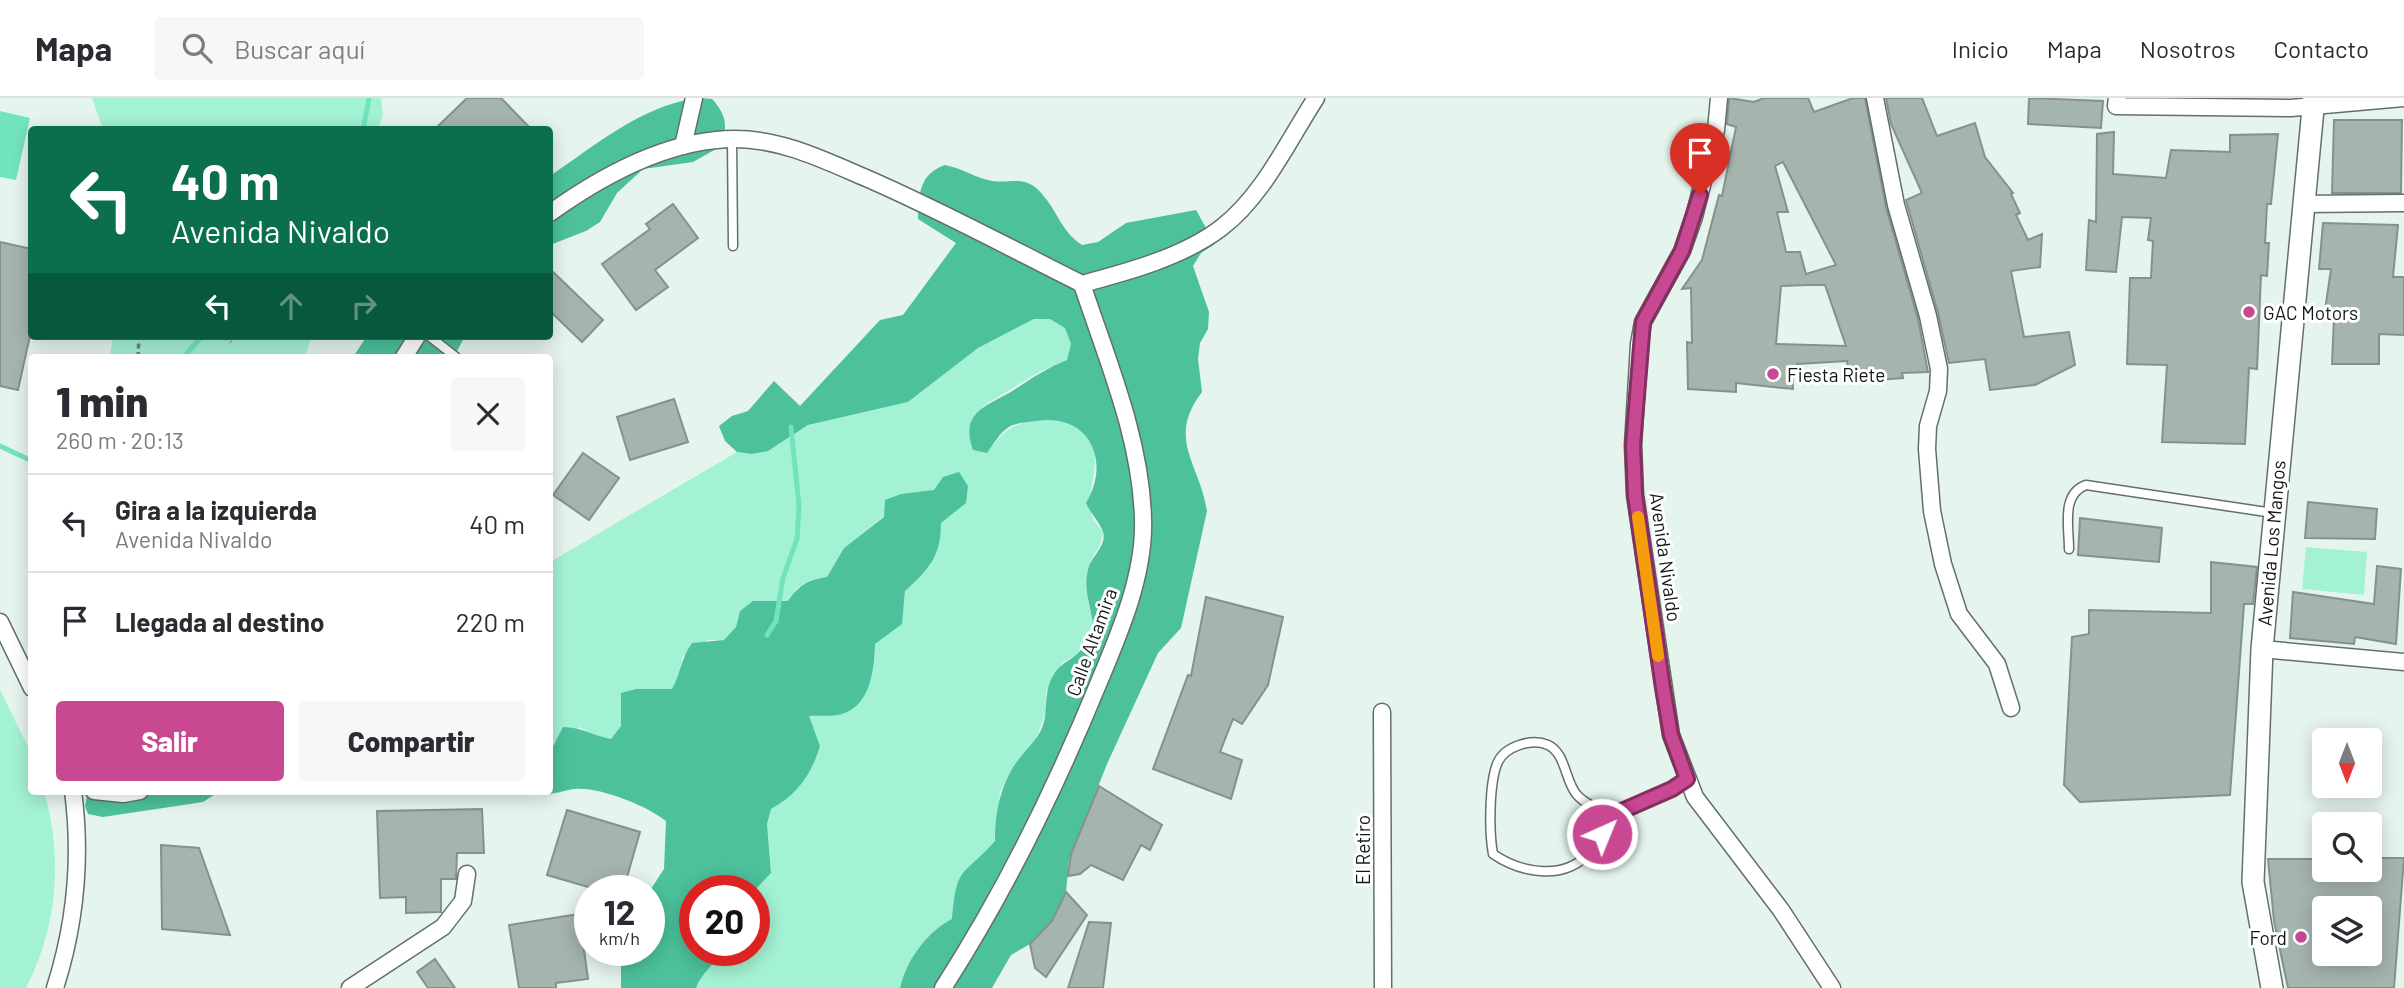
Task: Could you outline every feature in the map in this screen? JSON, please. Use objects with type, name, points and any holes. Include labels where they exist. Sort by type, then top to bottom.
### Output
[{"type":"street","points":[[683,146],[694,98]]},
{"type":"street","points":[[553,211],[577,193],[635,163],[683,146],[732,139],[776,142],[904,195],[1082,284],[1131,271],[1169,256],[1221,228],[1259,188],[1316,98]]},
{"type":"street","name":"Avenida Nivaldo","points":[[1719,98],[1716,130],[1690,228],[1682,251],[1643,322],[1633,445],[1635,495],[1671,735],[1687,779],[1715,827],[1781,910],[1831,988]]},
{"type":"street","points":[[1875,98],[1896,205],[1928,316],[1939,369],[1938,391],[1928,426],[1927,449],[1933,511],[1943,564],[1959,614],[1997,664],[2011,708]]},
{"type":"street","points":[[2116,102],[2314,102],[2404,98]]},
{"type":"street","name":"Avenida Los Mangos","points":[[2272,988],[2253,882],[2262,649],[2302,204],[2314,102]]},
{"type":"street","points":[[2302,204],[2404,203]]},
{"type":"street","name":"Calle Altamira","points":[[943,988],[1063,771],[1112,651],[1136,580],[1144,520],[1134,442],[1082,284]]},
{"type":"street","points":[[0,622],[28,680]]},
{"type":"street","points":[[2262,649],[2404,662]]},
{"type":"street","name":"El Retiro","points":[[1382,712],[1383,988]]},
{"type":"street","points":[[55,988],[69,943],[77,889],[78,832],[73,795]]},
{"type":"street","points":[[350,988],[452,918],[463,901],[467,874]]},
{"type":"lane","points":[[732,139],[733,246]]},
{"type":"lane","points":[[434,340],[452,354]]},
{"type":"lane","points":[[2069,549],[2070,498],[2076,489],[2086,485],[2273,513]]},
{"type":"lane","points":[[1615,814],[1591,805],[1576,795],[1560,757],[1548,745],[1525,743],[1506,752],[1497,763],[1490,838],[1493,854],[1511,866],[1540,873],[1570,865],[1590,853],[1615,814],[1672,789],[1687,779]]},
{"type":"shaded area","points":[[92,98],[381,98],[383,115],[379,126],[102,126]]},
{"type":"shaded area","points":[[697,98],[712,99],[721,110],[725,122],[724,134],[718,148],[693,162],[643,169],[617,193],[600,222],[586,231],[553,244],[553,174],[620,128],[676,102]]},
{"type":"shaded area","points":[[0,111],[30,118],[16,180],[0,177]]},
{"type":"shaded area","points":[[945,165],[992,181],[1030,184],[1042,194],[1069,234],[1082,245],[1098,242],[1126,223],[1196,210],[1215,244],[1201,253],[1193,266],[1209,312],[1208,329],[1200,343],[1198,359],[1202,392],[1192,409],[1186,438],[1207,511],[1181,628],[1158,653],[1107,764],[1069,860],[1066,892],[1052,921],[1030,944],[1011,955],[992,988],[900,988],[907,967],[919,948],[926,939],[952,919],[956,889],[963,873],[995,841],[997,811],[1002,791],[1016,763],[1042,728],[1050,682],[1055,672],[1082,648],[1093,626],[1087,574],[1104,537],[1102,528],[1086,503],[1096,471],[1090,442],[1082,432],[1069,424],[1054,420],[1012,426],[1000,435],[987,453],[973,450],[970,437],[970,426],[978,411],[1067,360],[1071,344],[1065,328],[1050,319],[1034,319],[978,348],[908,402],[808,425],[768,451],[752,454],[737,452],[725,441],[719,426],[732,416],[748,411],[774,381],[800,406],[880,320],[903,315],[956,243],[918,219],[920,193],[925,179]]},
{"type":"shaded area","points":[[1035,319],[1050,319],[1065,327],[1071,344],[1067,360],[1039,372],[983,406],[987,453],[1005,432],[1027,422],[1056,420],[1070,423],[1090,440],[1095,462],[1090,508],[1093,519],[1103,532],[1090,563],[1087,579],[1093,626],[1077,654],[1062,663],[1046,692],[1047,708],[1036,740],[1000,793],[995,841],[964,875],[956,892],[952,920],[934,932],[919,948],[907,967],[900,988],[696,988],[711,966],[770,966],[771,873],[767,824],[771,808],[796,790],[812,766],[820,746],[808,715],[872,677],[875,644],[893,628],[901,614],[905,591],[931,561],[938,543],[941,523],[966,503],[934,490],[884,516],[844,548],[827,578],[797,588],[788,601],[753,601],[740,611],[736,627],[724,640],[708,640],[682,657],[681,674],[672,689],[637,689],[621,710],[621,726],[611,739],[594,736],[580,727],[555,741],[553,745],[553,560],[737,452],[752,454],[768,451],[808,425],[908,402],[978,348]]},
{"type":"shaded area","points":[[112,340],[311,340],[306,354],[110,354]]},
{"type":"shaded area","points":[[364,340],[463,340],[456,354],[355,354]]},
{"type":"shaded area","points":[[959,472],[968,486],[966,503],[941,523],[939,544],[932,561],[905,591],[902,624],[875,644],[874,665],[865,695],[852,709],[842,714],[809,716],[820,746],[802,783],[789,797],[771,809],[767,824],[771,873],[679,875],[679,966],[711,966],[696,988],[621,988],[621,966],[665,966],[665,875],[660,875],[664,869],[666,821],[635,803],[609,794],[584,789],[553,794],[553,746],[563,727],[576,728],[611,739],[621,726],[621,693],[636,689],[672,689],[692,643],[724,640],[736,627],[740,611],[753,601],[788,601],[804,584],[827,577],[844,548],[884,517],[885,500],[901,494],[934,490],[943,477]]},
{"type":"shaded area","points":[[2306,547],[2367,552],[2364,595],[2302,589]]},
{"type":"shaded area","points":[[0,690],[28,747],[28,795],[45,795],[54,841],[55,866],[51,916],[37,964],[26,988],[0,988]]},
{"type":"shaded area","points":[[87,795],[214,795],[203,802],[103,817],[88,814],[85,806]]},
{"type":"building","points":[[467,98],[501,98],[528,126],[438,126]]},
{"type":"building","points":[[1729,98],[1754,102],[1764,98],[1808,98],[1814,112],[1853,98],[1865,98],[1886,207],[1918,319],[1928,372],[1902,373],[1903,378],[1850,382],[1847,361],[1797,364],[1797,369],[1792,370],[1793,389],[1736,383],[1736,392],[1688,389],[1687,342],[1692,343],[1691,288],[1682,289],[1702,260],[1719,195],[1722,196],[1736,127],[1727,124]],"holes":[[[1783,162],[1836,265],[1806,274],[1800,252],[1786,252],[1777,212],[1788,212],[1775,166]],[[1825,285],[1846,346],[1776,344],[1781,286]]]},
{"type":"building","points":[[1886,98],[1922,98],[1937,136],[1975,123],[1985,157],[2013,193],[2011,194],[2020,213],[2016,215],[2028,240],[2042,234],[2040,267],[2011,271],[2024,337],[2069,332],[2075,365],[2035,385],[1990,390],[1985,359],[1949,363],[1938,313],[1906,200],[1922,193],[1891,124]]},
{"type":"building","points":[[2029,98],[2103,101],[2101,128],[2028,124]]},
{"type":"building","points":[[2334,120],[2402,120],[2401,193],[2332,193]]},
{"type":"building","points":[[2114,132],[2113,174],[2166,178],[2171,150],[2230,152],[2230,135],[2278,134],[2271,204],[2267,204],[2267,276],[2261,275],[2257,369],[2249,368],[2245,444],[2162,442],[2167,365],[2127,364],[2130,278],[2151,278],[2153,241],[2148,240],[2151,218],[2122,217],[2116,272],[2086,270],[2089,220],[2096,222],[2097,134]]},
{"type":"building","points":[[673,204],[698,238],[655,270],[668,287],[636,310],[602,264],[650,229],[646,224]]},
{"type":"building","points":[[2323,223],[2398,225],[2393,277],[2404,277],[2404,335],[2379,334],[2379,364],[2332,364],[2334,318],[2324,317],[2331,269],[2319,269]]},
{"type":"building","points":[[0,242],[28,248],[29,340],[18,390],[0,386]]},
{"type":"building","points":[[553,272],[603,320],[582,342],[553,314]]},
{"type":"building","points":[[674,399],[688,442],[630,460],[617,417]]},
{"type":"building","points":[[583,453],[619,478],[589,520],[553,495]]},
{"type":"building","points":[[2308,502],[2377,509],[2375,539],[2305,538]]},
{"type":"building","points":[[2080,518],[2162,528],[2159,562],[2078,555]]},
{"type":"building","points":[[2211,562],[2257,567],[2253,604],[2244,604],[2230,795],[2080,802],[2064,785],[2072,637],[2089,634],[2089,610],[2211,613]]},
{"type":"building","points":[[2377,566],[2401,569],[2396,644],[2355,637],[2354,644],[2290,638],[2293,592],[2374,604]]},
{"type":"building","points":[[1206,597],[1283,617],[1268,685],[1242,724],[1233,719],[1220,752],[1242,760],[1231,799],[1153,769],[1188,675],[1191,676]]},
{"type":"building","points":[[1099,786],[1162,825],[1150,850],[1141,845],[1123,880],[1091,865],[1080,874],[1068,876],[1071,854]]},
{"type":"building","points":[[482,809],[484,853],[457,853],[456,879],[441,879],[441,912],[406,913],[406,897],[380,898],[377,811]]},
{"type":"building","points":[[567,810],[640,832],[628,875],[574,875],[574,883],[547,875]]},
{"type":"building","points":[[161,845],[199,848],[230,935],[162,929]]},
{"type":"building","name":"Ford","points":[[2382,858],[2404,858],[2394,988],[2288,988],[2274,921],[2268,859],[2312,859],[2312,882],[2382,882]]},
{"type":"building","points":[[1066,892],[1087,915],[1046,977],[1035,968],[1030,944],[1052,921]]},
{"type":"building","points":[[574,915],[574,966],[586,966],[588,979],[556,983],[556,988],[519,988],[509,925]]},
{"type":"building","points":[[1089,922],[1111,923],[1103,988],[1068,988]]},
{"type":"building","points":[[435,959],[455,988],[428,988],[417,972]]},
{"type":"waterway","points":[[364,126],[369,98]]},
{"type":"waterway","points":[[187,354],[199,340]]},
{"type":"waterway","points":[[767,635],[776,621],[783,578],[797,539],[799,506],[791,427]]},
{"type":"waterway","points":[[0,446],[28,459]]},
{"type":"slow traffic","points":[[1638,517],[1658,656]]},
{"type":"place","name":"GAC Motors","points":[[2249,312]]},
{"type":"place","name":"Fiesta Riete","points":[[1773,374]]},
{"type":"place","name":"Ford","points":[[2301,937]]},
{"type":"route","points":[[1602,834],[1615,814],[1672,789],[1687,779],[1671,735],[1663,688],[1635,495],[1633,445],[1639,344],[1643,322],[1682,251],[1700,195]]}]
